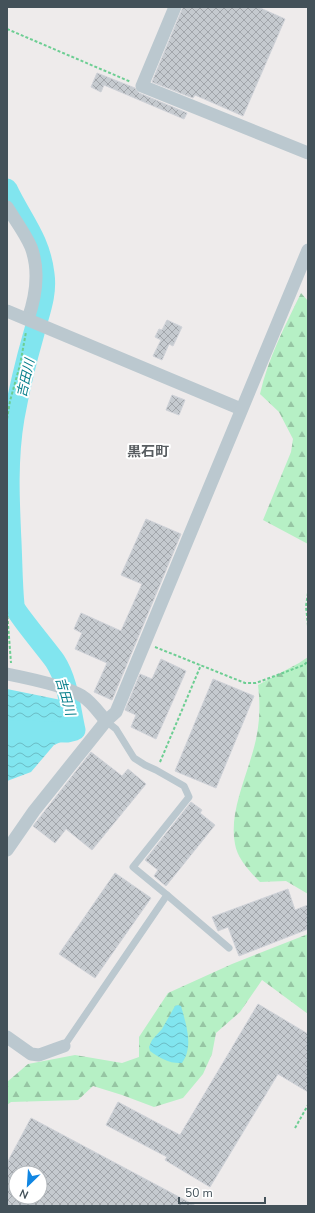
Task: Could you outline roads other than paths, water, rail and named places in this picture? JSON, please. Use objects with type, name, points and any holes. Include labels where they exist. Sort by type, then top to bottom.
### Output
[{"type":"street","points":[[175,7],[142,86],[308,154]]},
{"type":"street","points":[[7,208],[31,246],[34,260],[36,274],[35,289],[29,320]]},
{"type":"street","points":[[7,850],[34,811],[106,721],[116,712],[308,250]]},
{"type":"street","points":[[7,311],[241,409]]},
{"type":"street","points":[[9,675],[68,689],[83,696],[106,721]]},
{"type":"street","points":[[7,1037],[31,1054],[39,1055],[64,1046]]},
{"type":"lane","points":[[106,721],[116,728],[134,758],[184,786],[189,797],[133,867],[229,948]]},
{"type":"lane","points":[[64,1046],[167,895]]},
{"type":"water","points":[[7,689],[61,700],[72,737],[54,745],[31,772],[7,781]]},
{"type":"water","points":[[175,1006],[181,1006],[185,1020],[188,1035],[188,1050],[182,1063],[173,1063],[150,1051],[149,1047],[152,1040],[162,1029]]},
{"type":"waterway","name":"吉田川","points":[[7,189],[34,240],[42,262],[45,282],[42,304],[18,397],[10,449],[9,495],[14,605],[55,661],[63,677],[75,730],[67,732],[7,731]]},
{"type":"district","name":"黒石町","points":[[148,451]]}]
